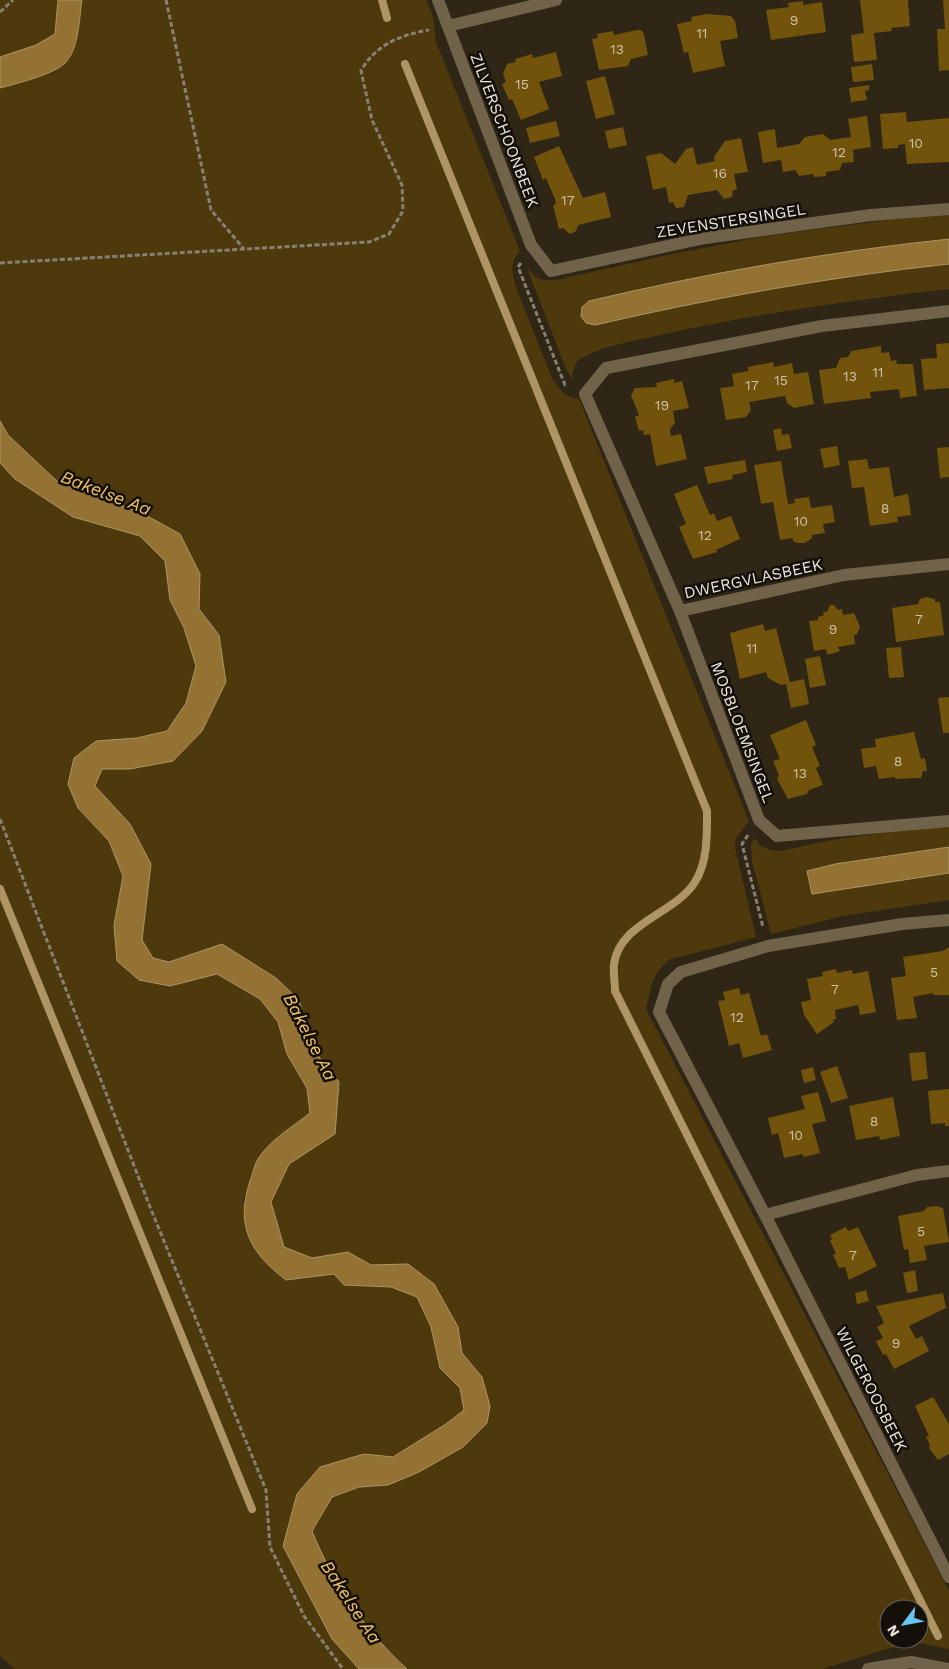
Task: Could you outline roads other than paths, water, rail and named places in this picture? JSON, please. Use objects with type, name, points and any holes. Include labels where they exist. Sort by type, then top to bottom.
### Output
[{"type":"street","name":"ZILVERSCHOONBEEK","points":[[438,0],[531,245]]},
{"type":"street","points":[[448,26],[556,0]]},
{"type":"street","name":"ZEVENSTERSINGEL","points":[[531,245],[551,271],[705,238],[871,215],[949,208]]},
{"type":"street","name":"DWERGVLASBEEK","points":[[949,311],[822,326],[606,368],[585,394],[680,611],[844,575],[949,564]]},
{"type":"street","name":"MOSBLOEMSINGEL","points":[[680,611],[759,820],[777,836],[949,821]]},
{"type":"street","name":"WILGEROOSBEEK","points":[[949,920],[902,924],[768,946],[681,972],[668,984],[659,1012],[766,1215],[949,1577]]},
{"type":"street","points":[[766,1215],[917,1175],[949,1171]]},
{"type":"street","points":[[868,1669],[911,1662],[949,1669]]},
{"type":"waterway","points":[[382,0],[387,18]]},
{"type":"waterway","points":[[405,64],[707,811],[705,856],[695,882],[675,902],[649,919],[626,938],[618,950],[614,964],[615,991],[938,1636]]},
{"type":"waterway","points":[[0,889],[252,1509]]},
{"type":"water label","name":"Bakelse Aa","points":[[106,493]]},
{"type":"water label","name":"Bakelse Aa","points":[[310,1037]]},
{"type":"water label","name":"Bakelse Aa","points":[[351,1602]]}]
